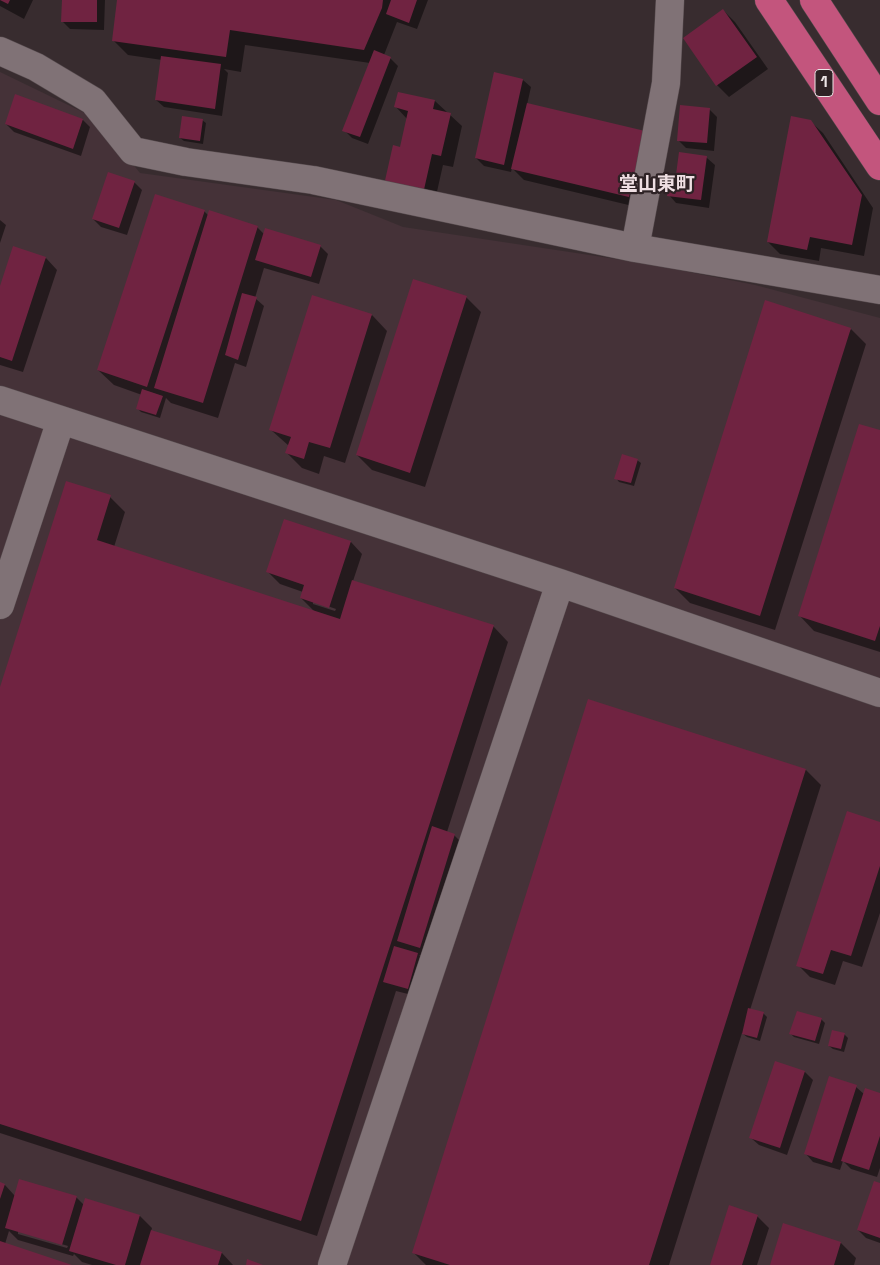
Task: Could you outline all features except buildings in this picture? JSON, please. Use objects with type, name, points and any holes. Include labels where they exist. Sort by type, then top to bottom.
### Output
[{"type":"highway","name":"1","points":[[769,0],[880,166]]},
{"type":"highway","name":"1","points":[[814,0],[880,101]]},
{"type":"street","points":[[635,248],[666,83],[670,0]]},
{"type":"street","points":[[0,51],[36,67],[93,101],[133,151],[186,162],[313,180],[635,248],[880,290]]},
{"type":"street","points":[[0,400],[560,583],[880,693]]},
{"type":"street","points":[[0,605],[61,420]]},
{"type":"street","points":[[332,1265],[560,583]]},
{"type":"shaded area","points":[[0,72],[95,118],[140,173],[336,200],[403,227],[649,264],[755,285],[880,318],[880,1265],[0,1265]]},
{"type":"district","name":"堂山東町","points":[[657,185]]}]
